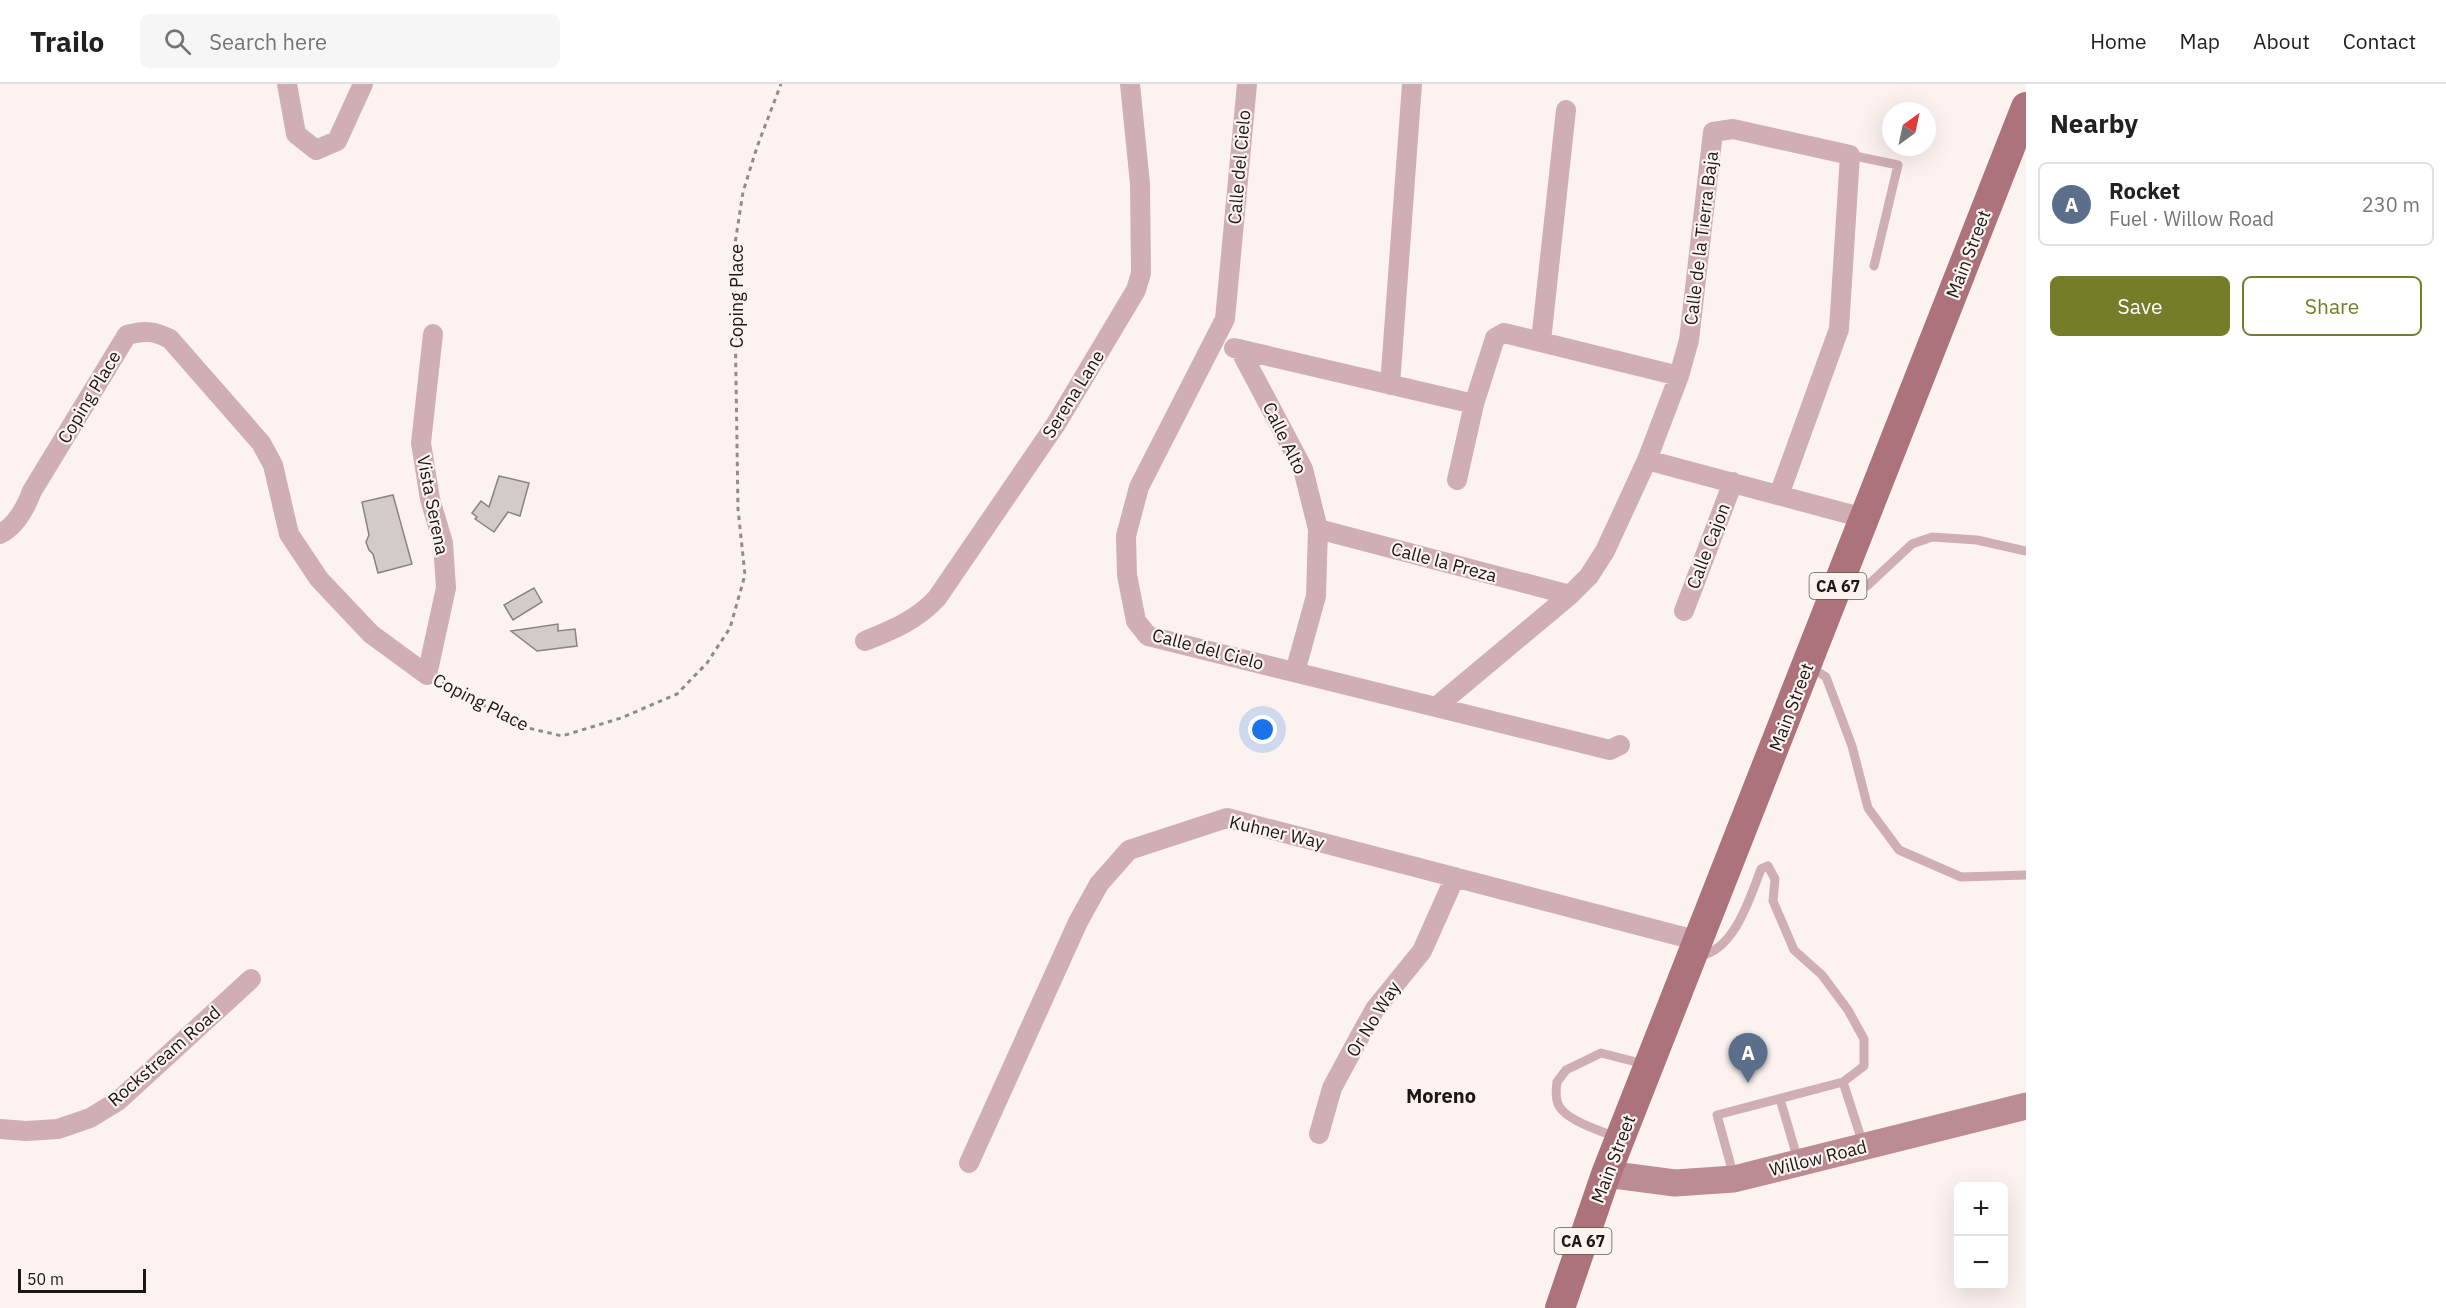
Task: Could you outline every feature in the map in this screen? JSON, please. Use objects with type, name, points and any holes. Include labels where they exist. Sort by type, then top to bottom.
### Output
[{"type":"main road","name":"Main Street","points":[[1560,1308],[1606,1174],[2026,107]]},
{"type":"main road","name":"Willow Road","points":[[1606,1174],[1675,1183],[1734,1179],[2026,1106]]},
{"type":"street","points":[[287,84],[296,134],[316,150],[336,141],[363,84]]},
{"type":"street","name":"Serena Lane","points":[[865,641],[903,626],[926,610],[937,598],[1056,424],[1136,290],[1141,273],[1140,184],[1130,84]]},
{"type":"street","name":"Calle del Cielo","points":[[1247,84],[1225,319],[1138,487],[1126,536],[1127,575],[1136,621],[1148,636],[1610,750],[1620,746]]},
{"type":"street","points":[[1390,385],[1412,84]]},
{"type":"street","points":[[1541,341],[1566,110]]},
{"type":"street","name":"Calle de la Tierra Baja","points":[[1436,707],[1570,595],[1589,576],[1605,551],[1647,460],[1679,376],[1689,340],[1713,132],[1733,129],[1850,156]]},
{"type":"street","points":[[1779,495],[1839,329],[1850,156]]},
{"type":"street","name":"Coping Place","points":[[0,534],[6,531],[26,508],[32,491],[127,335],[154,331],[170,339],[261,443],[273,465],[290,534],[319,579],[371,634],[427,675]]},
{"type":"street","points":[[1457,480],[1473,404],[1495,338],[1504,333],[1679,376]]},
{"type":"street","name":"Vista Serena","points":[[427,675],[446,588],[443,543],[430,499],[421,443],[433,334]]},
{"type":"street","points":[[1214,343],[1473,404]]},
{"type":"street","name":"Calle Alto","points":[[1240,350],[1303,469],[1318,529],[1316,596],[1295,672]]},
{"type":"street","points":[[1647,460],[1864,518]]},
{"type":"street","name":"Calle Cajon","points":[[1684,611],[1733,482]]},
{"type":"street","name":"Calle la Preza","points":[[1318,529],[1570,595]]},
{"type":"street","name":"Kuhner Way","points":[[969,1163],[1078,922],[1099,884],[1129,850],[1227,818],[1455,877],[1696,949]]},
{"type":"street","name":"Or No Way","points":[[1319,1134],[1332,1088],[1375,1009],[1422,951],[1455,877]]},
{"type":"street","name":"Rockstream Road","points":[[0,1129],[26,1131],[58,1129],[90,1118],[118,1101],[251,979]]},
{"type":"lane","points":[[1850,156],[1898,165],[1874,266]]},
{"type":"lane","points":[[1836,590],[1867,586],[1912,544],[1932,537],[1977,540],[2026,551]]},
{"type":"lane","points":[[1807,664],[1826,677],[1852,746],[1868,808],[1899,850],[1961,877],[2026,875]]},
{"type":"lane","points":[[1696,949],[1708,955],[1735,928],[1749,903],[1761,869],[1768,866],[1775,879],[1773,901],[1794,950],[1822,975],[1848,1010],[1864,1039],[1864,1066],[1843,1082],[1717,1115],[1734,1179]]},
{"type":"lane","points":[[1620,1139],[1579,1121],[1565,1112],[1559,1105],[1557,1082],[1566,1070],[1601,1053],[1649,1065]]},
{"type":"lane","points":[[1843,1082],[1863,1147]]},
{"type":"lane","points":[[1780,1099],[1799,1163]]},
{"type":"path","name":"Coping Place","points":[[427,675],[524,727],[562,736],[621,718],[677,694],[707,663],[730,628],[745,575],[738,508],[734,250],[742,192],[781,84]]},
{"type":"building","points":[[499,476],[529,483],[520,516],[508,512],[494,532],[475,519],[477,517],[472,513],[481,501],[489,507]]},
{"type":"building","points":[[393,495],[412,564],[378,573],[373,554],[366,542],[369,535],[362,502]]},
{"type":"building","points":[[534,588],[542,602],[513,620],[504,605]]},
{"type":"building","points":[[558,624],[558,631],[575,629],[577,646],[537,651],[511,631]]},
{"type":"place","name":"Rocket","points":[[1748,1083]]},
{"type":"district","name":"Moreno","points":[[1441,1095]]}]
